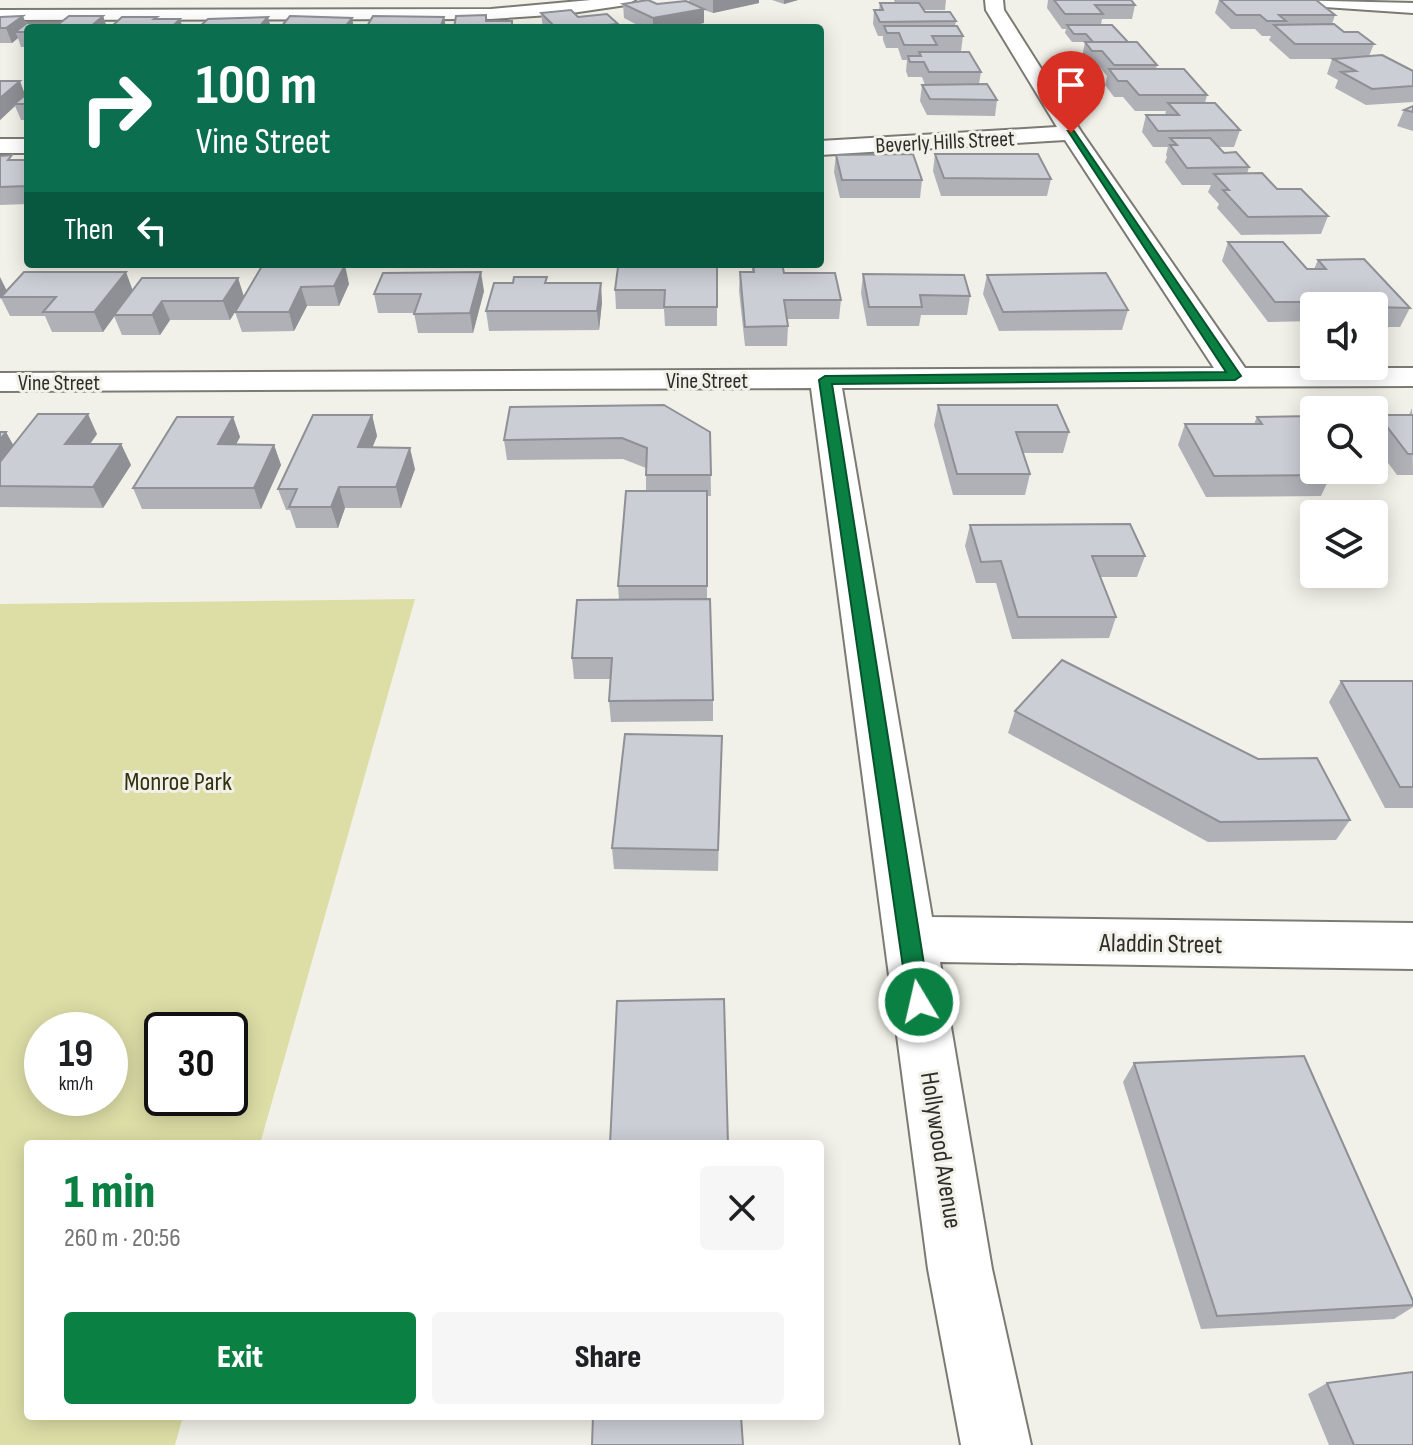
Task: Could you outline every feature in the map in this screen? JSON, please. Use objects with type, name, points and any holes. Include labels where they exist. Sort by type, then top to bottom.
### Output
[{"type":"street","points":[[0,15],[491,14],[565,9],[626,0]]},
{"type":"street","points":[[994,0],[995,10],[1071,133],[1235,376]]},
{"type":"street","points":[[1295,0],[1413,8]]},
{"type":"street","points":[[1358,2],[1386,24]]},
{"type":"street","name":"Beverly Hills Street","points":[[824,148],[1071,133]]},
{"type":"street","points":[[0,146],[24,146]]},
{"type":"street","name":"Vine Street","points":[[0,382],[1413,377]]},
{"type":"street","name":"Hollywood Avenue","points":[[825,380],[960,1269],[996,1445]]},
{"type":"street","name":"Aladdin Street","points":[[909,939],[1413,946]]},
{"type":"green space","name":"Monroe Park","points":[[415,599],[261,1140],[24,1140],[24,1420],[182,1420],[175,1445],[0,1445],[0,604]]},
{"type":"building","points":[[648,0],[657,4],[686,1],[704,9],[653,18],[623,4]]},
{"type":"building","points":[[1054,0],[1131,0],[1135,5],[1095,5],[1103,14],[1065,14]]},
{"type":"building","points":[[1220,0],[1316,0],[1335,15],[1279,15],[1286,21],[1267,21],[1260,15],[1236,15]]},
{"type":"building","points":[[880,3],[919,3],[925,12],[950,12],[956,21],[880,22],[874,10],[883,10]]},
{"type":"building","points":[[571,10],[578,17],[607,14],[618,24],[552,24],[541,13]]},
{"type":"building","points":[[486,15],[486,21],[512,21],[512,24],[455,24],[456,16]]},
{"type":"building","points":[[23,16],[6,28],[0,28],[0,17]]},
{"type":"building","points":[[69,16],[103,16],[94,24],[26,24],[60,23]]},
{"type":"building","points":[[290,16],[352,18],[347,24],[283,24]]},
{"type":"building","points":[[373,16],[444,17],[441,24],[368,24]]},
{"type":"building","points":[[122,17],[180,19],[175,24],[114,24]]},
{"type":"building","points":[[268,17],[262,24],[202,24],[208,19]]},
{"type":"building","points":[[1334,24],[1344,32],[1358,32],[1374,44],[1295,44],[1274,25]]},
{"type":"building","points":[[1067,25],[1112,25],[1128,42],[1093,42],[1086,34],[1074,34]]},
{"type":"building","points":[[884,26],[957,26],[963,36],[932,36],[937,45],[904,45],[899,33],[887,33]]},
{"type":"building","points":[[1085,42],[1137,42],[1157,65],[1114,65],[1102,51],[1092,51]]},
{"type":"building","points":[[919,52],[969,52],[981,72],[929,72],[924,62],[910,62],[908,56],[921,56]]},
{"type":"building","points":[[1382,55],[1413,71],[1413,86],[1372,89],[1341,72],[1356,71],[1333,59]]},
{"type":"building","points":[[1109,69],[1184,69],[1207,95],[1139,95],[1127,81],[1118,81]]},
{"type":"building","points":[[0,81],[20,81],[0,98]]},
{"type":"building","points":[[987,84],[997,100],[930,99],[922,85]]},
{"type":"building","points":[[1168,103],[1215,103],[1240,130],[1158,131],[1146,115],[1179,115]]},
{"type":"building","points":[[1170,138],[1210,138],[1224,153],[1236,152],[1249,167],[1187,168],[1170,145],[1177,145]]},
{"type":"building","points":[[913,154],[922,180],[842,180],[836,155]]},
{"type":"building","points":[[935,154],[1038,154],[1051,179],[944,178]]},
{"type":"building","points":[[12,155],[8,160],[24,160],[24,186],[0,187],[0,156]]},
{"type":"building","points":[[1262,173],[1277,189],[1301,189],[1328,216],[1248,217],[1223,190],[1229,190],[1214,174]]},
{"type":"building","points":[[1228,242],[1283,242],[1307,269],[1326,269],[1318,260],[1364,259],[1410,308],[1388,307],[1388,292],[1300,292],[1300,302],[1275,302]]},
{"type":"building","points":[[261,268],[343,268],[334,286],[301,287],[289,312],[235,312]]},
{"type":"building","points":[[618,268],[717,268],[717,307],[664,307],[665,290],[615,290]]},
{"type":"building","points":[[754,268],[783,268],[784,273],[835,273],[841,300],[784,300],[788,326],[745,327],[740,272],[754,272]]},
{"type":"building","points":[[24,272],[126,272],[94,312],[43,312],[56,297],[1,297]]},
{"type":"building","points":[[481,272],[470,313],[414,314],[421,294],[374,294],[383,273]]},
{"type":"building","points":[[1106,273],[1128,310],[1003,312],[987,275]]},
{"type":"building","points":[[863,274],[964,275],[970,296],[920,295],[922,307],[869,307]]},
{"type":"building","points":[[514,277],[547,277],[545,283],[601,283],[597,311],[486,311],[494,283],[513,283]]},
{"type":"building","points":[[142,278],[238,278],[223,301],[162,301],[152,315],[114,315]]},
{"type":"building","points":[[664,405],[710,432],[711,475],[646,475],[647,448],[622,438],[504,440],[510,407]]},
{"type":"building","points":[[938,405],[1057,405],[1069,432],[1016,432],[1030,474],[957,474]]},
{"type":"building","points":[[38,414],[88,414],[65,444],[121,444],[93,487],[0,486],[0,462]]},
{"type":"building","points":[[313,415],[372,415],[358,447],[410,448],[396,487],[339,487],[331,507],[289,507],[297,489],[278,489]]},
{"type":"building","points":[[1388,415],[1413,415],[1413,454],[1408,454],[1388,428]]},
{"type":"building","points":[[1300,416],[1300,475],[1214,476],[1185,424],[1262,424],[1257,417]]},
{"type":"building","points":[[177,417],[233,417],[218,444],[274,445],[254,488],[133,488]]},
{"type":"building","points":[[626,491],[707,491],[707,586],[618,586]]},
{"type":"building","points":[[1130,524],[1145,556],[1092,556],[1116,617],[1018,617],[1001,561],[981,562],[970,525]]},
{"type":"building","points":[[710,599],[713,700],[609,701],[612,658],[572,658],[577,600]]},
{"type":"building","points":[[1062,660],[1258,759],[1317,758],[1350,820],[1220,822],[1015,711]]},
{"type":"building","points":[[1341,681],[1413,681],[1413,787],[1400,787]]},
{"type":"building","points":[[625,734],[722,736],[718,850],[612,848]]},
{"type":"building","points":[[724,999],[728,1140],[610,1140],[617,1001]]},
{"type":"building","points":[[1304,1056],[1413,1305],[1217,1316],[1134,1063]]},
{"type":"building","points":[[1413,1372],[1413,1445],[1354,1445],[1327,1383]]},
{"type":"building","points":[[593,1420],[741,1420],[743,1445],[592,1445]]},
{"type":"route","points":[[919,1002],[825,380],[1235,376],[1071,133]]}]
